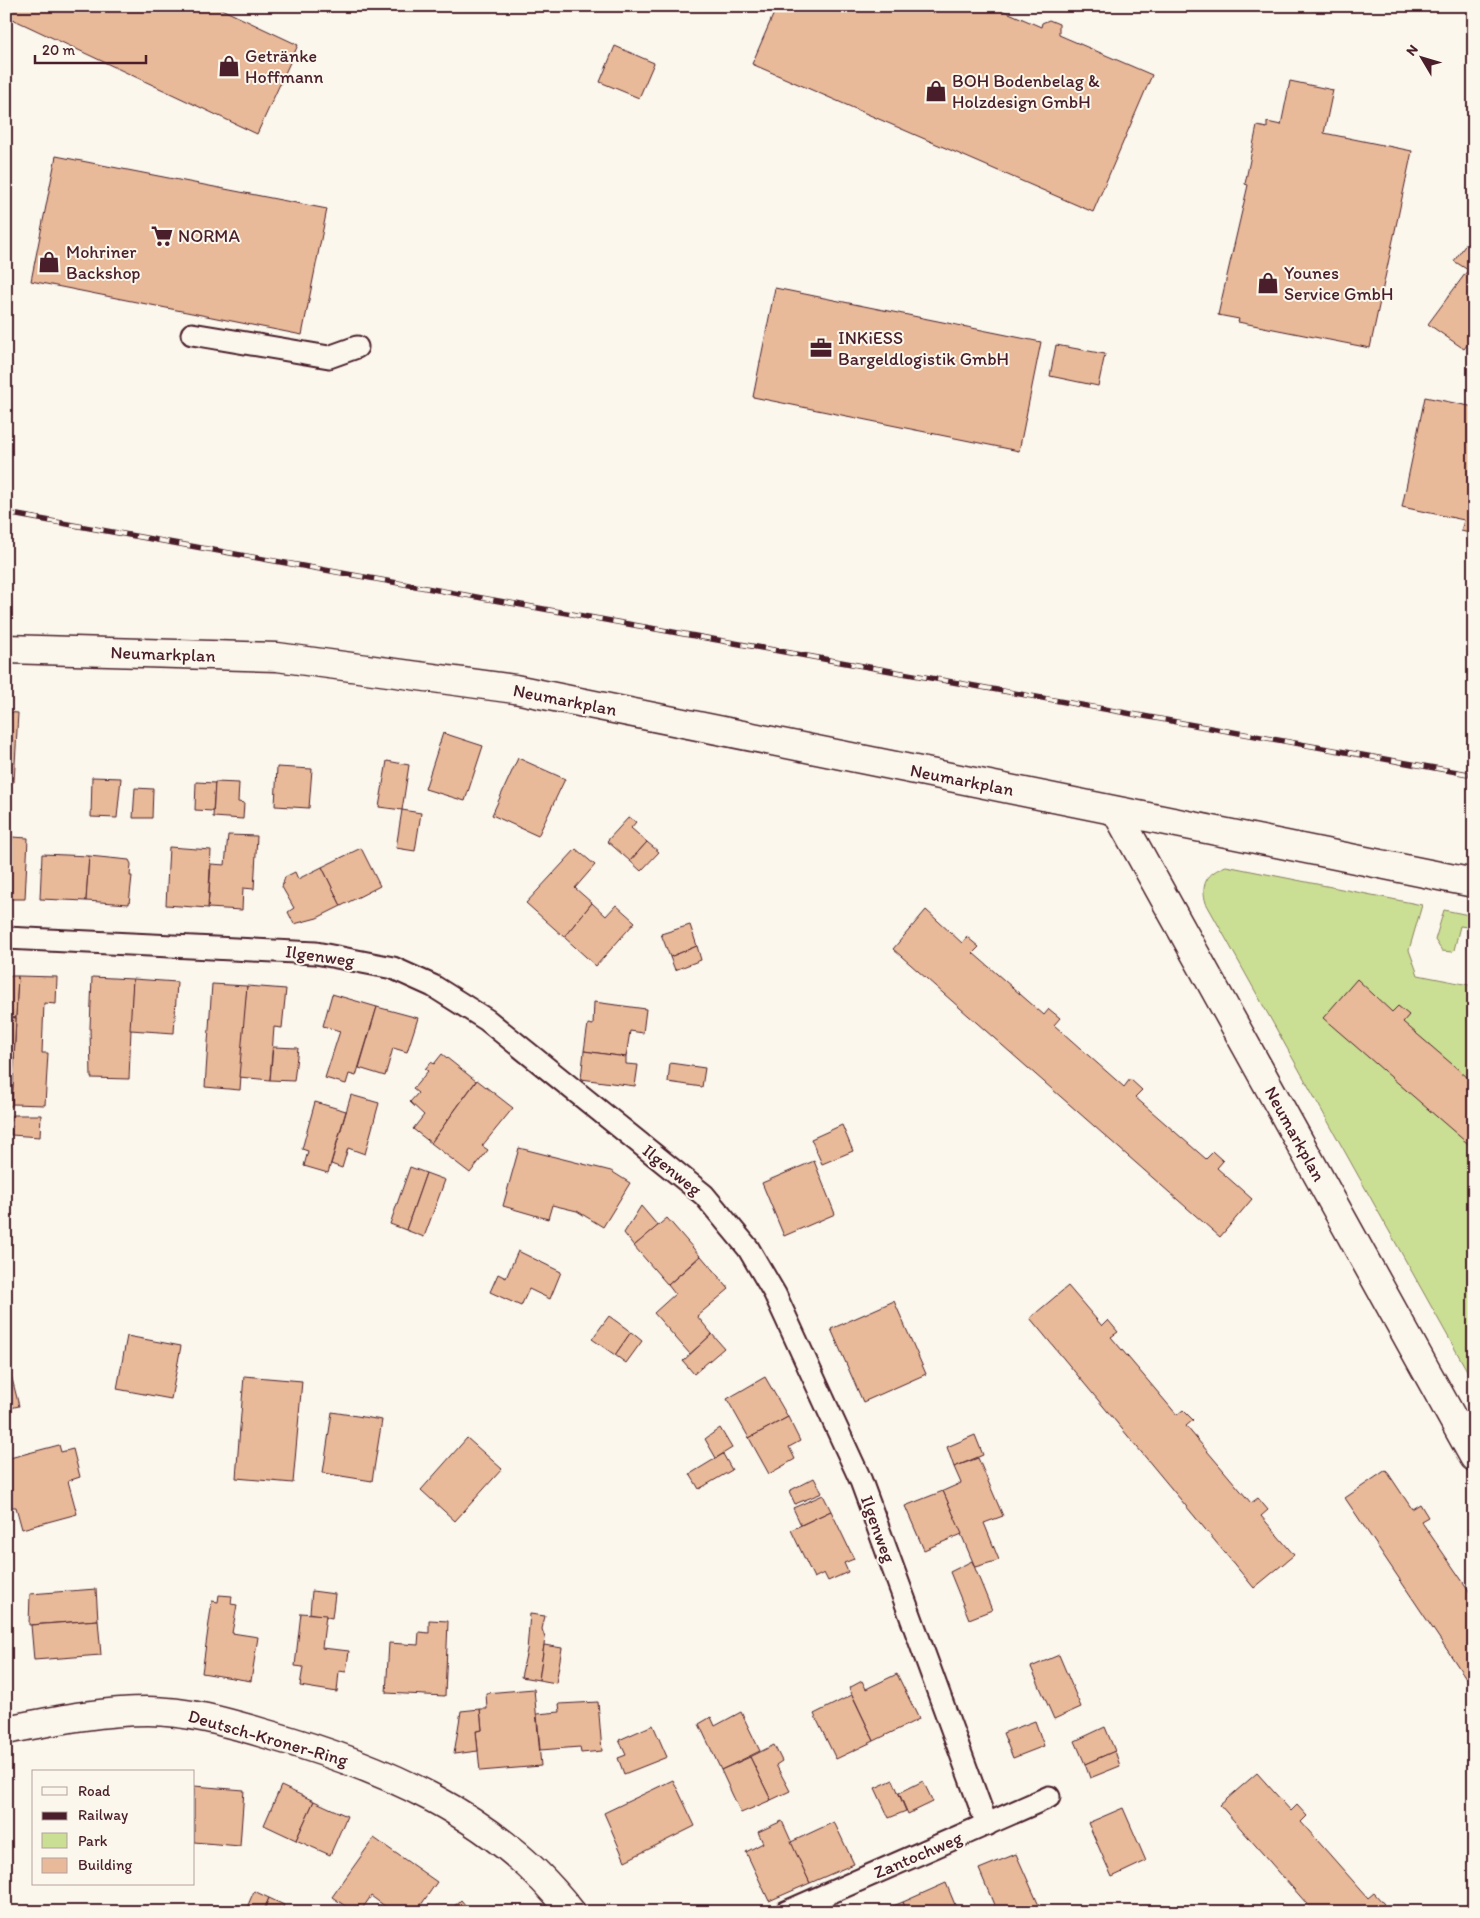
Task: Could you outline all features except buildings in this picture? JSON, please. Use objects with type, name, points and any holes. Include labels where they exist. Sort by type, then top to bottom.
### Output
[{"type":"street","name":"Neumarkplan","points":[[6,649],[277,657],[515,689],[1474,883]]},
{"type":"street","name":"Neumarkplan","points":[[1116,811],[1474,1457]]},
{"type":"street","name":"Deutsch-Kroner-Ring","points":[[6,1730],[100,1714],[149,1711],[177,1712],[240,1726],[300,1743],[399,1781],[464,1816],[495,1837],[524,1863],[571,1912]]},
{"type":"lane","points":[[192,334],[329,357],[357,347]]},
{"type":"lane","name":"Ilgenweg","points":[[6,938],[316,953],[394,968],[433,986],[487,1020],[704,1195],[748,1248],[776,1294],[861,1482],[987,1825]]},
{"type":"lane","name":"Zantochweg","points":[[786,1912],[1050,1797]]},
{"type":"green space","points":[[1226,866],[1422,905],[1409,950],[1418,975],[1474,986],[1474,1383],[1206,903],[1204,890],[1207,880],[1214,872]]},
{"type":"green space","points":[[1444,910],[1474,916],[1474,928],[1460,926],[1452,952],[1442,951],[1435,940]]},
{"type":"railway","points":[[6,513],[1474,775]]},
{"type":"place","name":"Getränke Hoffmann","points":[[229,66]]},
{"type":"place","name":"BOH Bodenbelag & Holzdesign GmbH","points":[[936,91]]},
{"type":"place","name":"NORMA","points":[[162,236]]},
{"type":"place","name":"Mohriner Backshop","points":[[49,262]]},
{"type":"place","name":"Younes Service GmbH","points":[[1268,283]]},
{"type":"place","name":"INKiESS Bargeldlogistik GmbH","points":[[821,348]]}]
